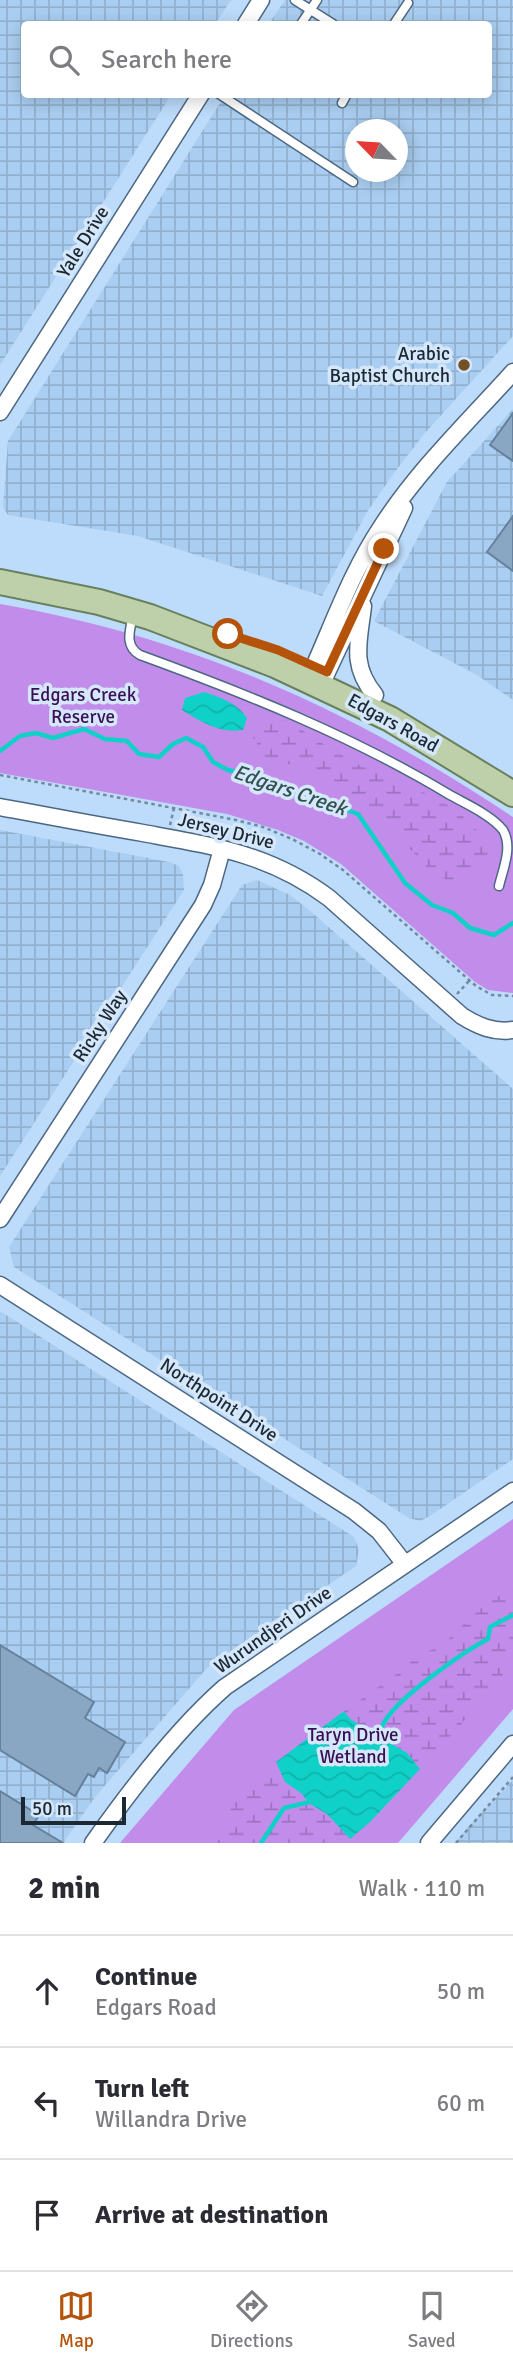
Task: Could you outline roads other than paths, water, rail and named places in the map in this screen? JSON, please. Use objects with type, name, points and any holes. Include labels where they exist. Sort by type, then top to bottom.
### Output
[{"type":"main road","name":"Edgars Road","points":[[0,582],[57,593],[142,615],[375,695],[445,733],[513,777]]},
{"type":"main road","name":"Edgars Road","points":[[318,676],[513,794]]},
{"type":"street","points":[[248,21],[261,0]]},
{"type":"street","name":"Yale Drive","points":[[0,412],[198,98]]},
{"type":"street","points":[[318,676],[360,563],[382,525],[419,478],[513,372]]},
{"type":"street","points":[[318,676],[365,590],[419,478]]},
{"type":"street","points":[[365,590],[358,657],[363,681],[375,695]]},
{"type":"street","name":"Jersey Drive","points":[[0,807],[222,849],[269,862],[311,884],[329,898],[476,1025],[513,1030]]},
{"type":"street","name":"Ricky Way","points":[[0,1219],[203,905],[222,849]]},
{"type":"street","name":"Northpoint Drive","points":[[0,1285],[354,1511],[379,1531],[404,1563]]},
{"type":"street","name":"Wurundjeri Drive","points":[[93,1843],[137,1784],[212,1698],[225,1687],[513,1491]]},
{"type":"street","points":[[429,1843],[513,1744]]},
{"type":"lane","points":[[295,0],[328,21]]},
{"type":"lane","points":[[303,21],[317,0]]},
{"type":"lane","points":[[396,21],[408,3]]},
{"type":"lane","points":[[225,98],[345,177]]},
{"type":"lane","points":[[342,103],[345,98]]},
{"type":"lane","points":[[142,615],[129,634],[132,650],[322,727],[374,752],[481,813],[502,830],[509,843],[499,886]]},
{"type":"water","points":[[204,692],[238,708],[247,718],[243,730],[219,729],[182,710],[185,698]]},
{"type":"water","points":[[344,1711],[350,1719],[407,1753],[420,1769],[370,1822],[350,1839],[327,1814],[310,1804],[301,1793],[285,1782],[276,1762]]},
{"type":"waterway","name":"Edgars Creek","points":[[0,751],[20,736],[36,733],[53,738],[84,729],[105,739],[127,741],[139,754],[159,757],[173,744],[186,738],[203,747],[213,762],[228,770],[262,778],[298,797],[314,798],[358,814],[405,883],[432,905],[453,913],[470,928],[494,935],[513,923]]},
{"type":"waterway","points":[[376,1741],[385,1721],[403,1700],[448,1664],[488,1639],[490,1627],[513,1615]]},
{"type":"waterway","points":[[261,1843],[284,1808],[314,1801]]},
{"type":"place","name":"Arabic Baptist Church","points":[[464,365]]},
{"type":"park label","name":"Edgars Creek Reserve","points":[[83,706]]},
{"type":"park label","name":"Taryn Drive Wetland","points":[[353,1746]]}]
